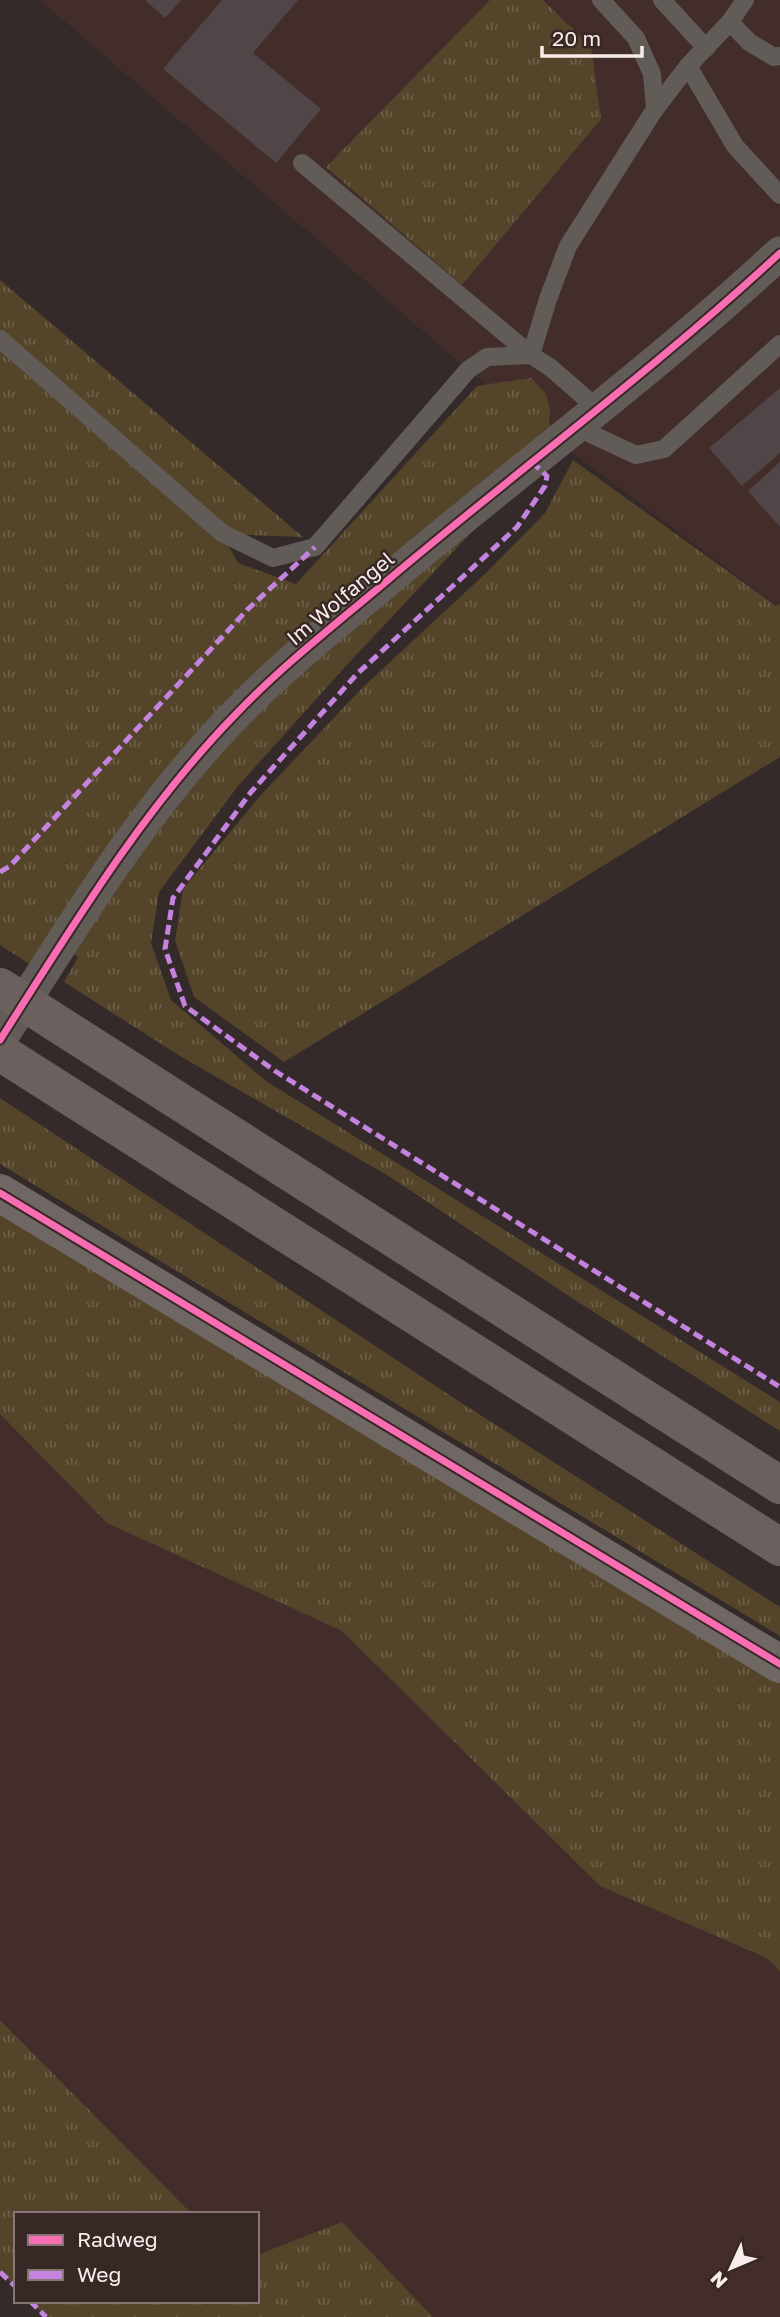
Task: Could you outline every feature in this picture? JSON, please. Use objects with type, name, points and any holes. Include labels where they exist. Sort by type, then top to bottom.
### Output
[{"type":"highway","points":[[0,986],[780,1485]]},
{"type":"highway","points":[[0,1052],[780,1548]]},
{"type":"street","name":"Im Wolfangel","points":[[0,1040],[109,871],[164,797],[237,713],[331,628],[464,516],[587,418],[780,253]]},
{"type":"street","points":[[0,1193],[780,1664]]},
{"type":"lane","points":[[601,0],[636,38],[652,74],[655,109]]},
{"type":"lane","points":[[662,0],[705,48]]},
{"type":"lane","points":[[531,355],[568,246],[655,109],[688,66],[730,22],[745,0]]},
{"type":"lane","points":[[730,22],[749,42],[774,57],[780,56]]},
{"type":"lane","points":[[688,66],[735,146],[780,195]]},
{"type":"lane","points":[[302,163],[531,355],[551,368],[587,418],[636,455],[664,449],[780,344]]},
{"type":"lane","points":[[0,340],[222,533],[273,558],[315,547],[468,370],[487,357],[531,355]]},
{"type":"shaded area","points":[[40,0],[780,0],[780,604],[777,606],[557,441],[468,370]]},
{"type":"shaded area","points":[[0,1414],[107,1523],[342,1631],[600,1886],[767,1958],[780,1971],[780,2317],[433,2317],[342,2222],[259,2254],[259,2212],[190,2212],[0,2020]]},
{"type":"green space","points":[[490,0],[543,0],[591,47],[601,119],[462,285],[326,167]]},
{"type":"green space","points":[[0,280],[303,537],[222,534],[238,563],[296,584],[477,386],[531,378],[546,394],[550,409],[549,422],[557,441],[344,668],[238,786],[159,892],[151,943],[171,1000],[266,1081],[780,1402],[780,1431],[575,1300],[387,1175],[180,1056],[64,982],[78,957],[50,937],[31,965],[0,945]]},
{"type":"green space","points":[[573,460],[776,606],[780,604],[780,757],[284,1062],[194,997],[175,940],[183,889],[260,796],[363,687],[486,573],[545,513]]},
{"type":"green space","points":[[0,1098],[457,1400],[780,1607],[780,1636],[0,1164]]},
{"type":"green space","points":[[0,1211],[780,1681],[780,1971],[767,1958],[600,1886],[342,1631],[107,1523],[0,1414]]},
{"type":"green space","points":[[0,2020],[190,2212],[14,2212],[14,2285],[0,2272]]},
{"type":"green space","points":[[342,2222],[433,2317],[46,2317],[32,2303],[259,2303],[259,2254]]},
{"type":"building","points":[[145,0],[181,0],[165,18]]},
{"type":"building","points":[[222,0],[298,0],[253,53],[321,109],[276,163],[163,69]]},
{"type":"building","points":[[780,388],[780,453],[742,486],[709,448]]},
{"type":"building","points":[[780,462],[780,527],[748,491]]},
{"type":"marked path","points":[[532,462],[547,476],[545,486],[517,527],[357,674],[251,792],[173,898],[165,949],[185,1006],[275,1071],[780,1387]]},
{"type":"marked path","points":[[0,872],[10,866],[248,609],[315,547]]},
{"type":"marked path","points":[[0,2272],[14,2285]]},
{"type":"marked path","points":[[32,2303],[46,2317]]},
{"type":"cycle path","points":[[0,1040],[139,830],[202,751],[236,714],[310,645],[684,338],[780,253]]},
{"type":"cycle path","points":[[0,1193],[780,1664]]}]
